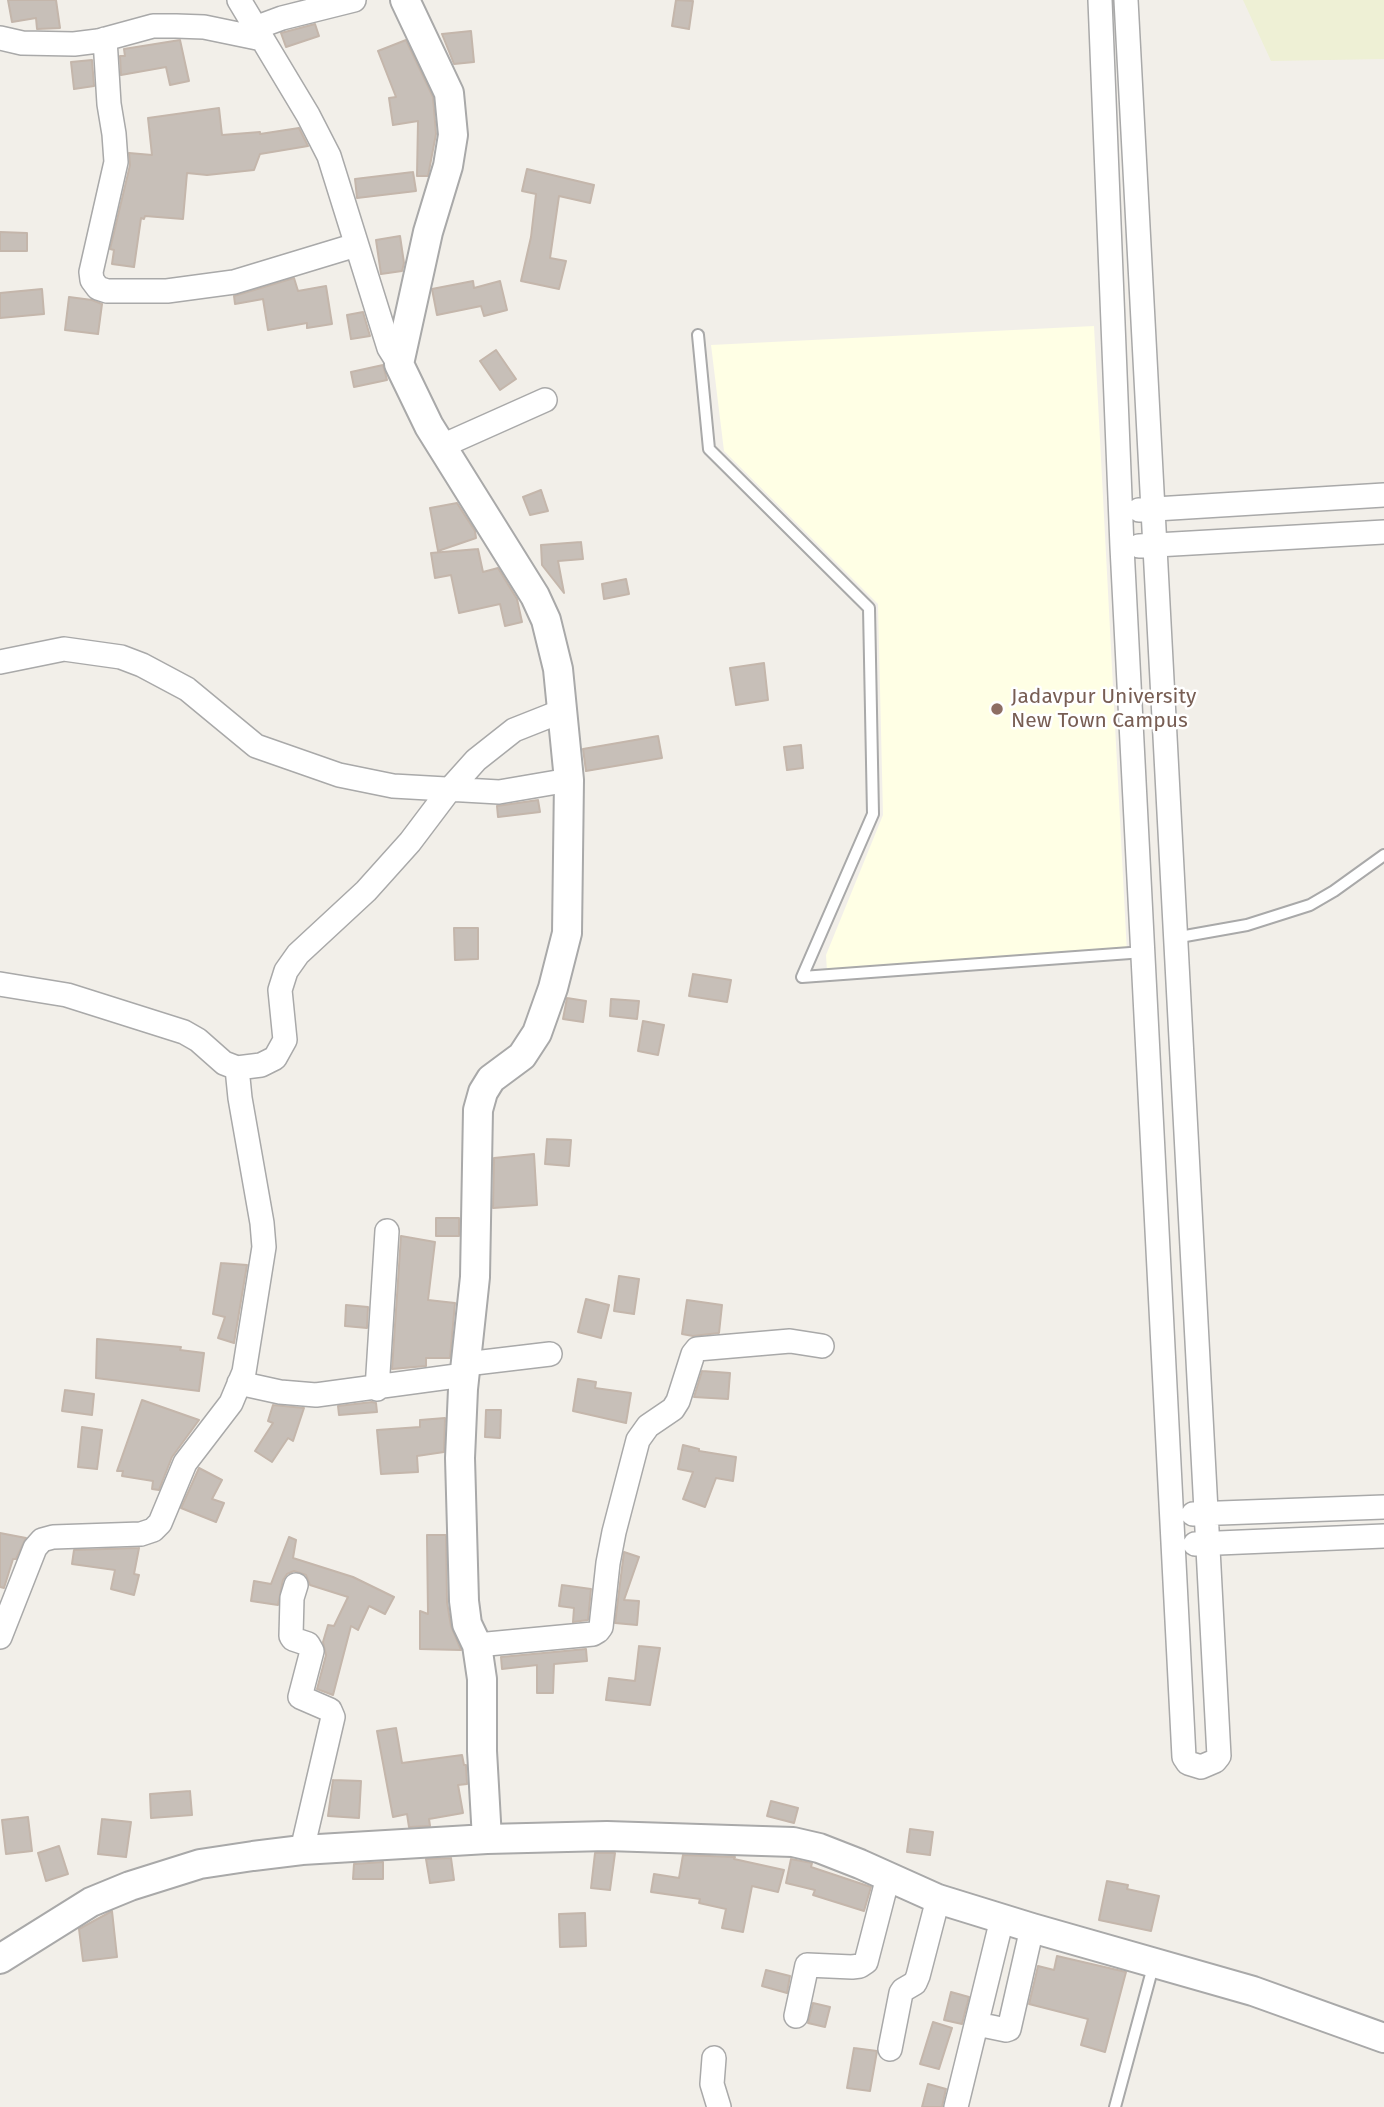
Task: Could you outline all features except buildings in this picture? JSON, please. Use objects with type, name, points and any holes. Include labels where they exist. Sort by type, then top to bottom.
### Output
[{"type":"street","points":[[239,0],[328,156],[388,348],[442,446],[536,596],[546,620],[558,669],[569,780],[567,933],[553,988],[537,1033],[522,1056],[491,1079],[483,1092],[478,1110],[475,1278],[465,1370],[460,1458],[464,1601],[467,1625],[477,1645],[482,1679],[482,1751],[487,1839]]},
{"type":"street","points":[[1,42],[74,44],[106,39],[134,30],[176,26],[258,33],[282,18],[354,0]]},
{"type":"street","points":[[399,364],[428,232],[448,166],[453,135],[449,93],[405,0]]},
{"type":"street","points":[[1100,0],[1122,547],[1184,1757],[1188,1763],[1202,1767],[1219,1756],[1126,0]]},
{"type":"street","points":[[106,39],[109,104],[116,162],[91,272],[92,280],[98,288],[167,291],[234,282],[356,245]]},
{"type":"street","points":[[442,446],[545,400]]},
{"type":"street","points":[[1122,510],[1384,495]]},
{"type":"street","points":[[1122,547],[1384,532]]},
{"type":"street","points":[[0,662],[64,649],[121,657],[187,689],[243,737],[269,751],[339,775],[393,786],[499,792],[569,780]]},
{"type":"street","points":[[0,984],[67,995],[184,1032],[198,1040],[224,1063],[237,1068],[261,1065],[275,1058],[283,1049],[285,1040],[280,990],[286,971],[298,954],[366,891],[410,842],[476,760],[514,730],[562,711]]},
{"type":"street","points":[[0,1637],[35,1548],[42,1539],[141,1534],[153,1530],[160,1523],[186,1463],[231,1403],[244,1372],[264,1247],[237,1068]]},
{"type":"street","points":[[377,1389],[387,1231]]},
{"type":"street","points":[[477,1645],[593,1634],[601,1627],[614,1532],[638,1440],[648,1426],[673,1409],[693,1354],[698,1349],[790,1341],[822,1346]]},
{"type":"street","points":[[239,1383],[280,1392],[316,1395],[377,1389],[550,1354]]},
{"type":"street","points":[[1172,1515],[1384,1507]]},
{"type":"street","points":[[1173,1545],[1384,1536]]},
{"type":"street","points":[[296,1585],[292,1598],[291,1636],[308,1644],[312,1651],[300,1697],[326,1707],[333,1717],[302,1850]]},
{"type":"street","points":[[0,1959],[91,1902],[130,1886],[200,1864],[302,1850],[487,1839],[607,1836],[793,1842],[819,1849],[938,1899],[1253,1991],[1384,2038]]},
{"type":"street","points":[[796,2016],[807,1965],[852,1967],[866,1962],[888,1877]]},
{"type":"street","points":[[890,2049],[901,1993],[915,1983],[918,1976],[938,1899]]},
{"type":"street","points":[[956,2107],[1002,1919]]},
{"type":"street","points":[[977,2024],[1006,2030],[1009,2028],[1032,1928]]},
{"type":"street","points":[[714,2058],[712,2084],[719,2107]]},
{"type":"lane","points":[[698,335],[709,449],[869,608],[873,814],[802,977],[1144,952]]},
{"type":"lane","points":[[1174,938],[1247,925],[1310,905],[1384,855]]},
{"type":"lane","points":[[1115,2107],[1154,1963]]},
{"type":"shaded area","points":[[1243,0],[1384,0],[1384,59],[1271,61]]},
{"type":"shaded area","name":"Jadavpur University New Town Campus","points":[[1094,326],[1127,953],[827,971],[826,955],[883,815],[878,604],[724,451],[711,345]]},
{"type":"place","name":"Jadavpur University New Town Campus","points":[[997,709]]}]
